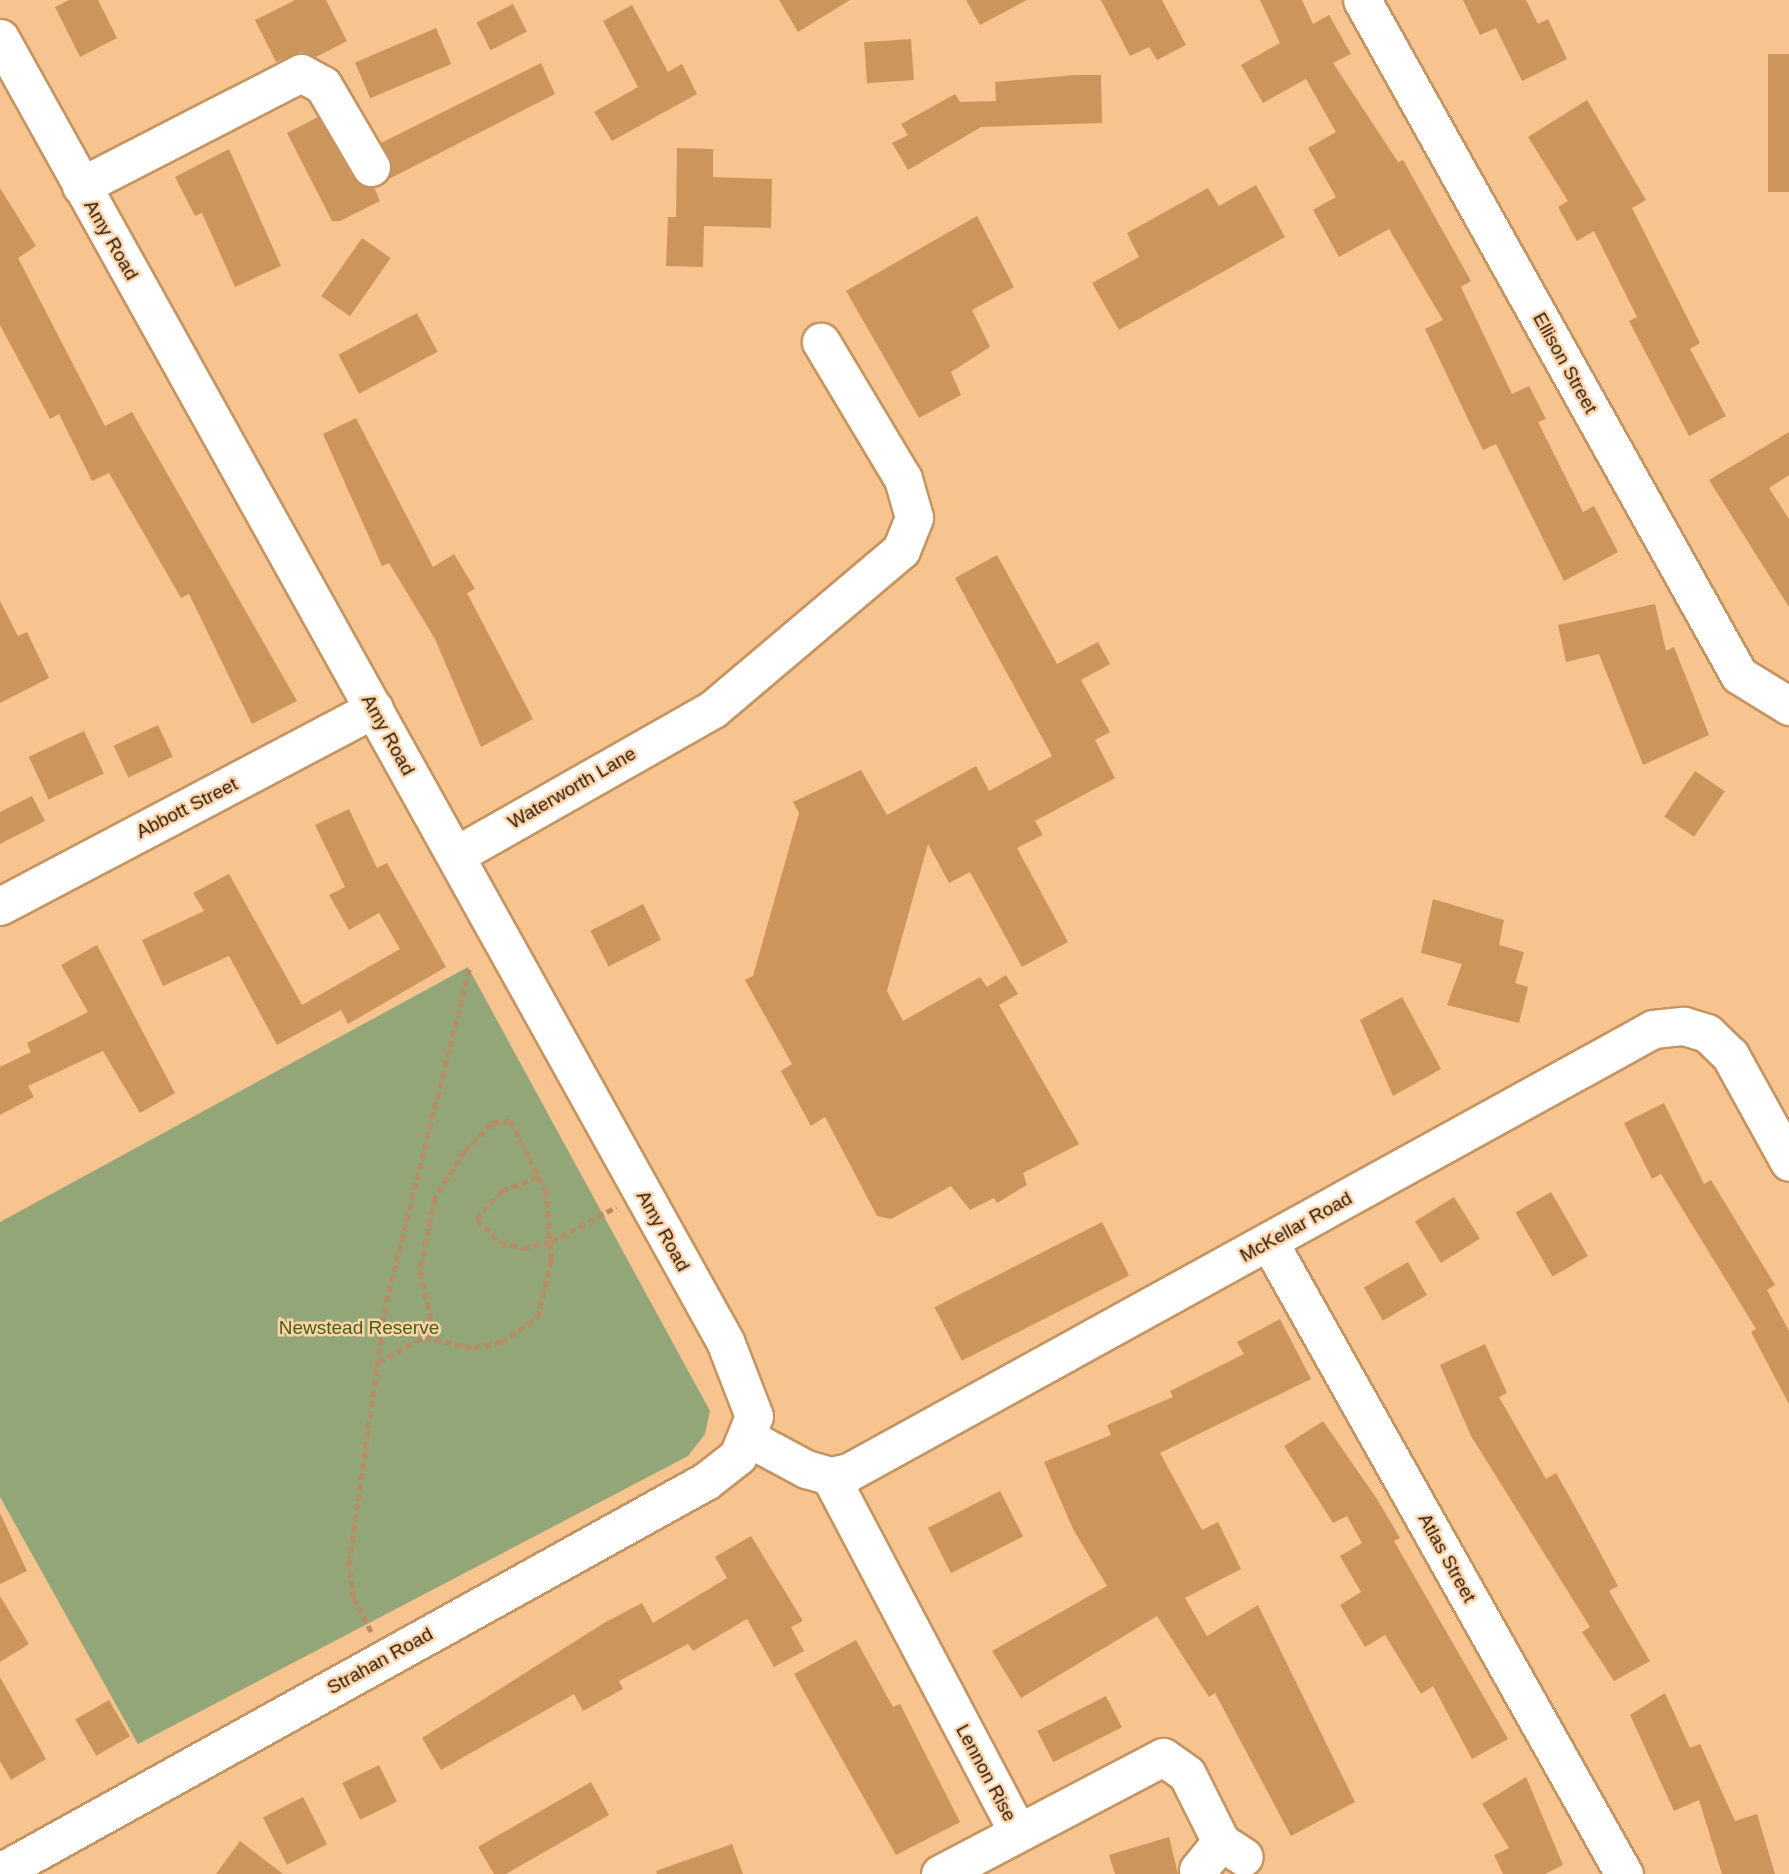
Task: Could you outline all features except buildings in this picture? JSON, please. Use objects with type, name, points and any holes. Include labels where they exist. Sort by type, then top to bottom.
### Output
[{"type":"street","name":"Ellison Street","points":[[1362,0],[1739,675],[1789,706]]},
{"type":"street","name":"Amy Road","points":[[0,38],[744,1378],[754,1416],[750,1439]]},
{"type":"street","points":[[81,186],[301,73],[323,85],[370,167]]},
{"type":"street","name":"Waterworth Lane","points":[[456,855],[688,720],[713,709],[875,577],[901,550],[914,517],[903,479],[821,342]]},
{"type":"street","name":"Abbott Street","points":[[0,906],[374,709]]},
{"type":"street","name":"McKellar Road","points":[[830,1476],[872,1462],[1653,1029],[1684,1026],[1707,1033],[1730,1055],[1789,1162]]},
{"type":"street","name":"Atlas Street","points":[[1269,1242],[1624,1874]]},
{"type":"street","points":[[750,1439],[830,1476]]},
{"type":"street","name":"Strahan Road","points":[[4,1860],[384,1658],[706,1480],[750,1439]]},
{"type":"street","name":"Lennon Rise","points":[[830,1476],[1017,1830],[1163,1757],[1187,1774],[1221,1856]]},
{"type":"street","points":[[940,1874],[1017,1830]]},
{"type":"path","points":[[384,1658],[353,1598],[349,1563],[378,1362],[400,1244],[470,967]]},
{"type":"path","points":[[378,1362],[428,1337],[474,1348],[521,1331],[537,1318],[546,1293],[551,1242],[538,1178],[510,1121],[502,1120],[447,1175],[421,1256],[428,1337]]},
{"type":"path","points":[[538,1178],[502,1191],[477,1219],[512,1247],[551,1242],[641,1192]]},
{"type":"green space","name":"Newstead Reserve","points":[[468,967],[710,1411],[705,1434],[688,1456],[138,1744],[0,1497],[0,1222]]}]
